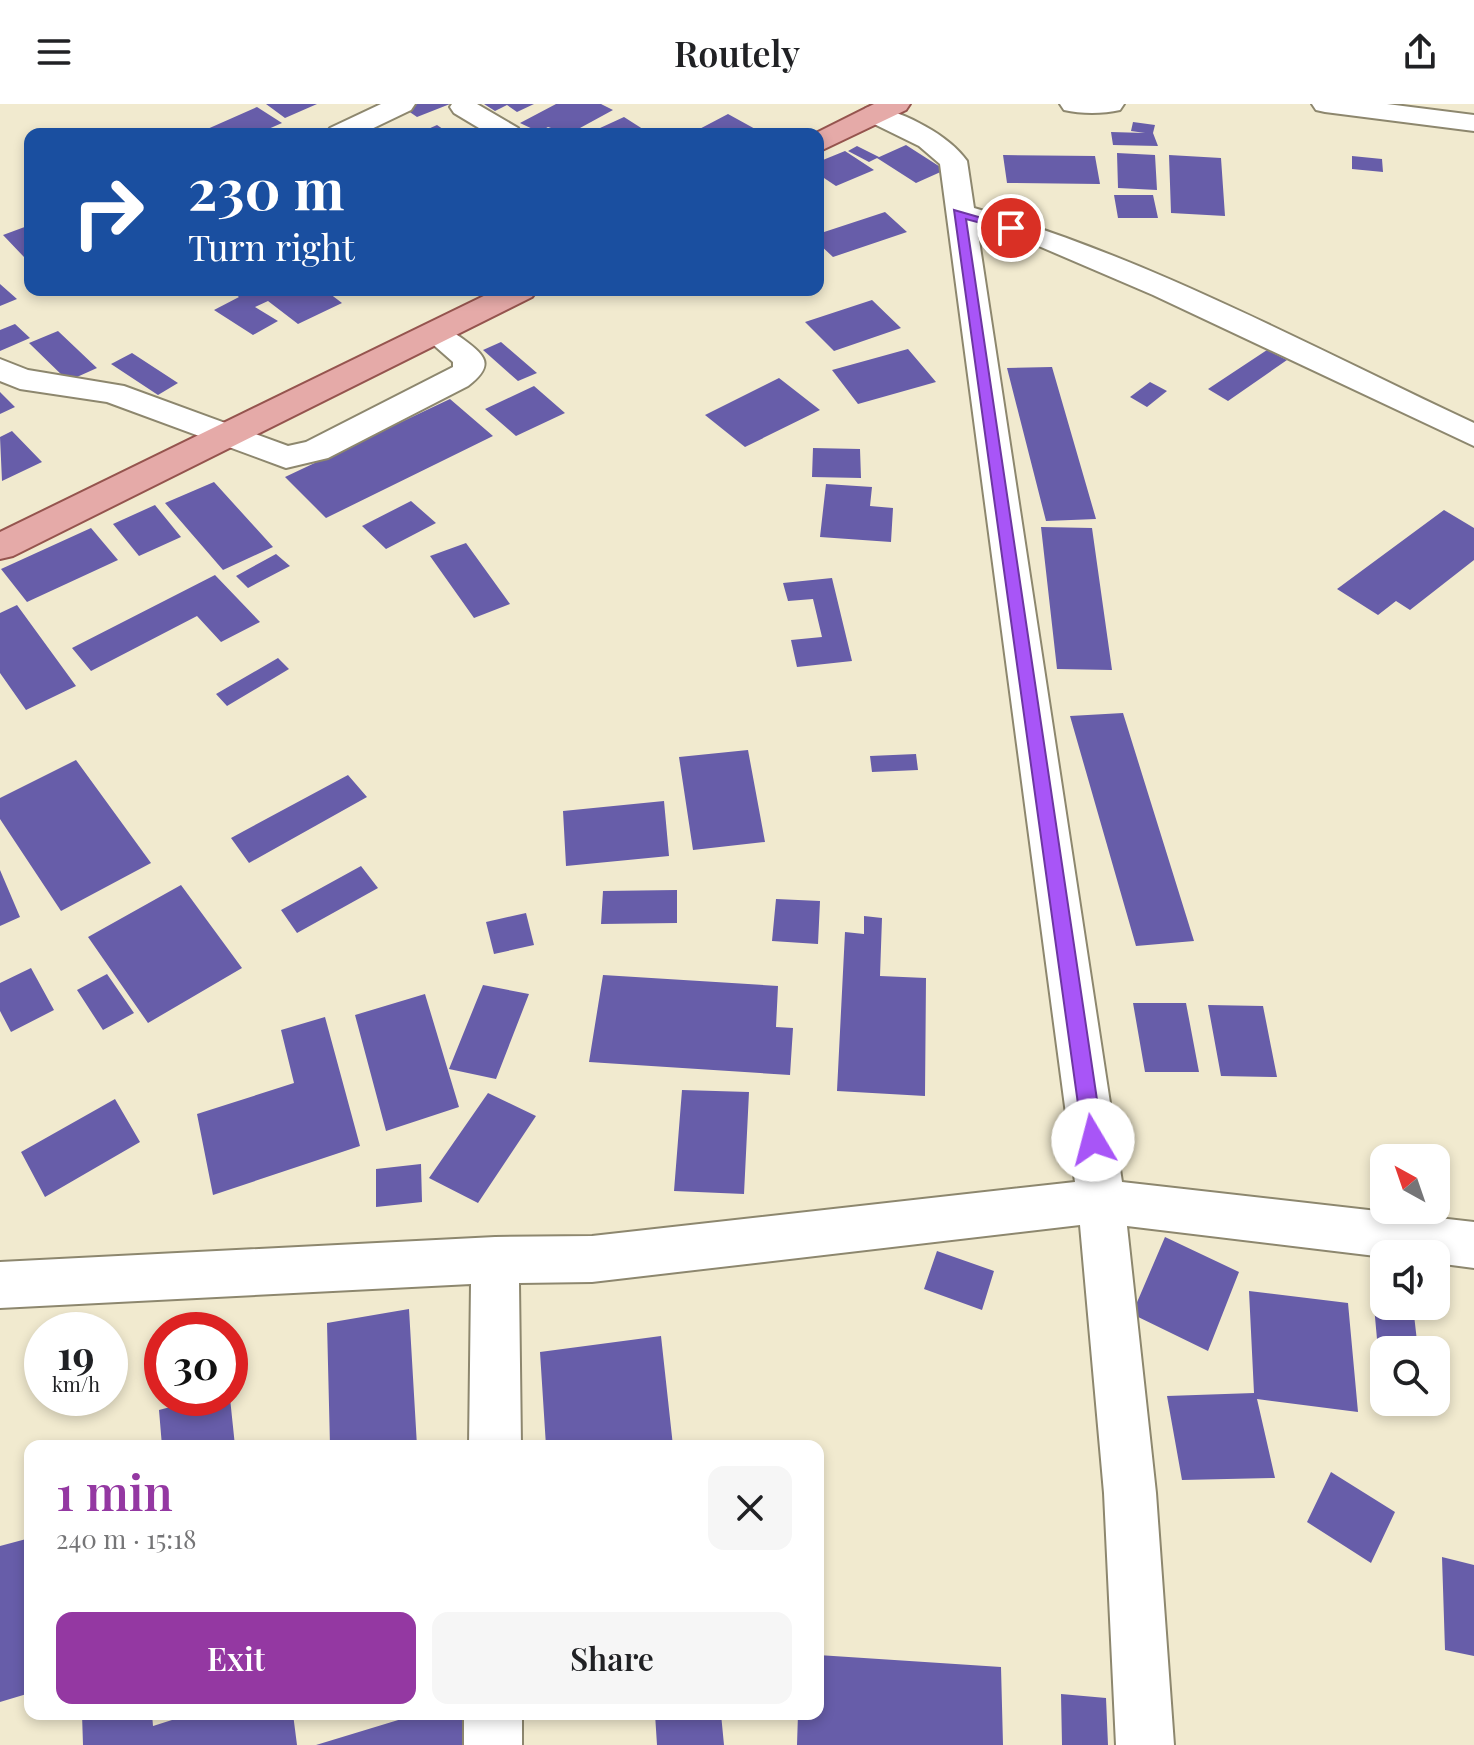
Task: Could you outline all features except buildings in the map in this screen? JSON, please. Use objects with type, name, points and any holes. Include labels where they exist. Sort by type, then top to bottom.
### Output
[{"type":"main road","points":[[808,128],[874,107]]},
{"type":"main road","points":[[824,139],[874,107]]},
{"type":"main road","points":[[0,547],[460,296]]},
{"type":"main road","points":[[0,518],[435,333],[509,296]]},
{"type":"street","points":[[352,128],[402,104]]},
{"type":"street","points":[[1073,104],[1111,104]]},
{"type":"street","points":[[1325,104],[1474,123]]},
{"type":"street","points":[[463,107],[498,128]]},
{"type":"street","points":[[874,107],[929,140],[953,161],[1101,1201],[1130,1493],[1145,1745]]},
{"type":"street","points":[[959,213],[1037,235],[1164,289],[1474,436]]},
{"type":"street","points":[[0,369],[20,379],[113,393],[286,457],[316,450],[457,379],[469,370],[469,359],[435,333]]},
{"type":"street","points":[[0,1285],[495,1260],[592,1259],[1101,1201],[1474,1245]]},
{"type":"street","points":[[495,1260],[495,1440]]},
{"type":"street","points":[[493,1720],[493,1745]]},
{"type":"route","points":[[1011,228],[959,213],[1093,1140]]}]
